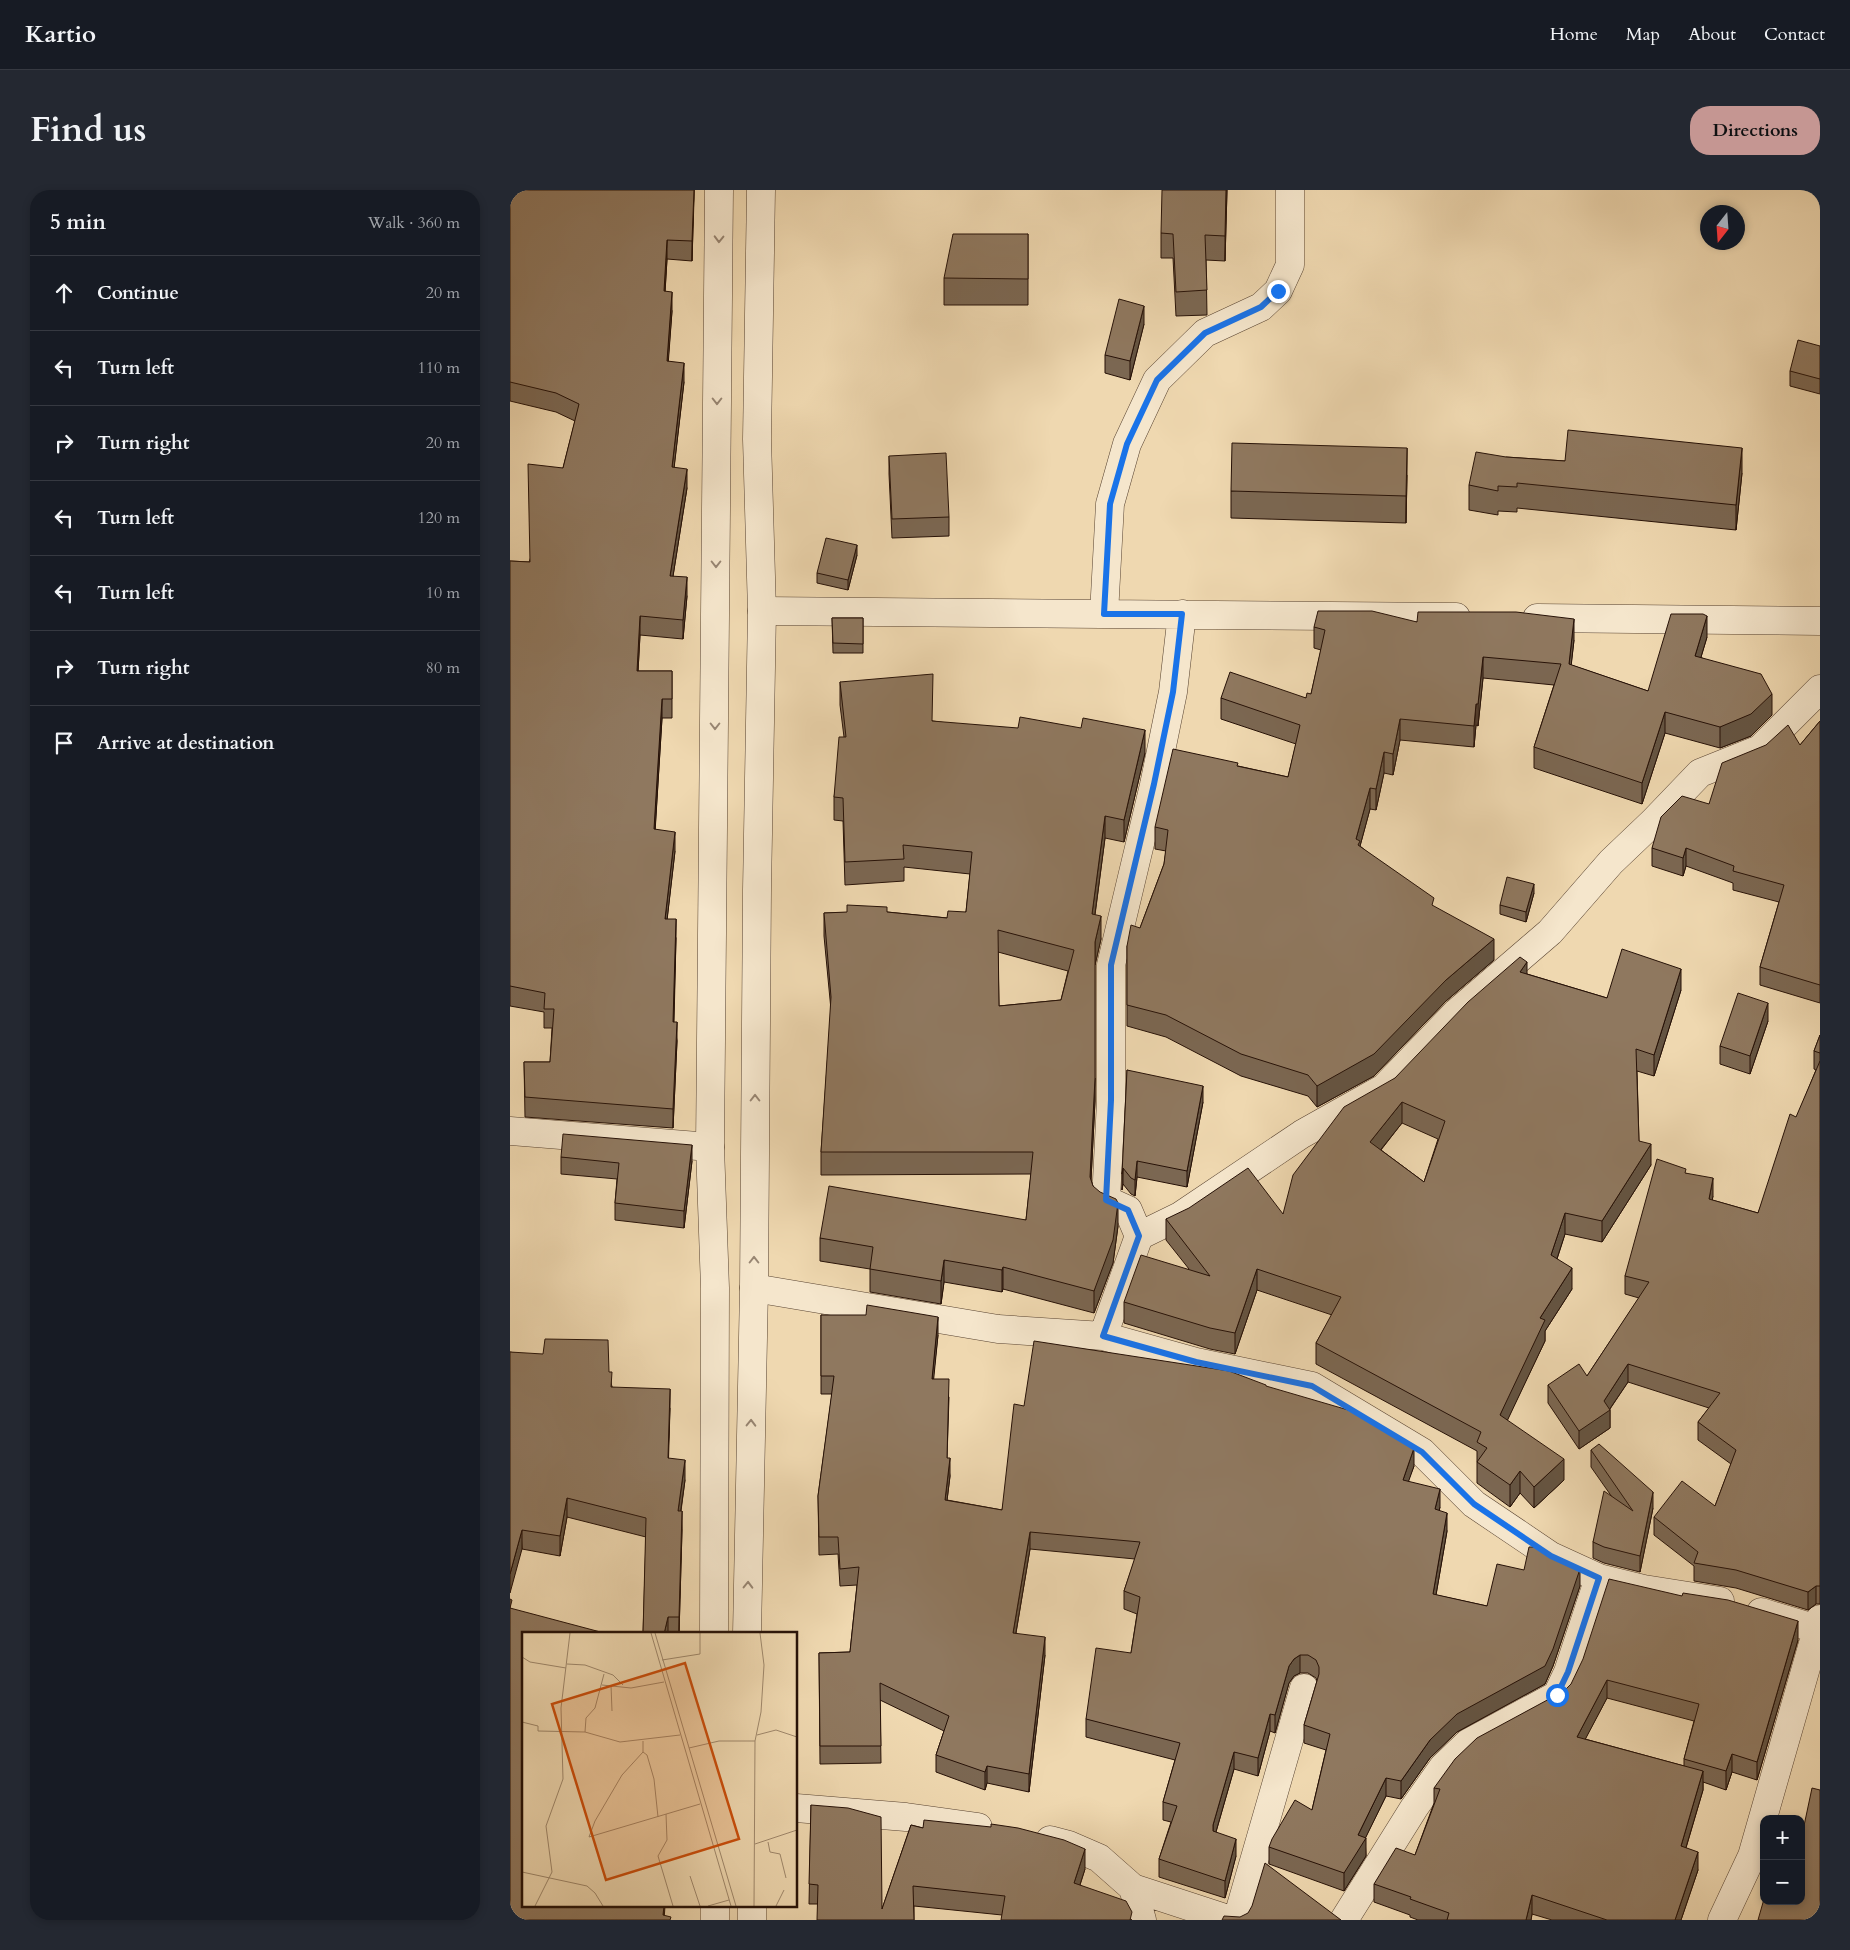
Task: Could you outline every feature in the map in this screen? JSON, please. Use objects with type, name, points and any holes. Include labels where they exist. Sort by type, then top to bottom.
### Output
[{"type":"street","points":[[714,1632],[715,1288],[710,1147],[719,190]]},
{"type":"street","points":[[747,1632],[754,1288],[756,890],[762,611],[757,438],[761,190]]},
{"type":"street","points":[[1104,614],[1110,504],[1127,444],[1157,380],[1205,333],[1261,307],[1278,291],[1290,265],[1290,190]]},
{"type":"street","points":[[762,611],[1483,618]]},
{"type":"street","points":[[1103,1336],[1139,1236],[1128,1210],[1106,1200],[1111,1100],[1111,965],[1172,701],[1182,614]]},
{"type":"street","points":[[1513,618],[1820,621]]},
{"type":"street","points":[[1139,1236],[1180,1216],[1302,1134],[1384,1088],[1457,1012],[1550,932],[1611,862],[1700,773],[1760,749],[1820,689]]},
{"type":"street","points":[[510,1131],[710,1147]]},
{"type":"street","points":[[754,1288],[998,1328],[1103,1336],[1196,1362],[1312,1386],[1422,1452],[1474,1504],[1551,1556],[1599,1578],[1644,1588],[1732,1603],[1819,1626],[1752,1856],[1722,1920]]},
{"type":"street","points":[[1344,1920],[1414,1808],[1443,1767],[1468,1743],[1557,1695],[1568,1672],[1599,1578]]},
{"type":"street","points":[[1237,1920],[1304,1688]]},
{"type":"street","points":[[798,1808],[906,1817],[1003,1830]]},
{"type":"street","points":[[1031,1836],[1069,1845],[1099,1858],[1133,1888],[1231,1920]]},
{"type":"street","points":[[1133,1888],[1142,1920]]},
{"type":"building","points":[[510,190],[694,190],[692,241],[667,240],[664,291],[672,292],[667,361],[684,363],[672,467],[687,469],[670,576],[687,577],[683,620],[640,616],[637,671],[672,671],[672,699],[662,699],[654,829],[675,832],[665,919],[676,919],[673,1022],[677,1022],[673,1109],[525,1097],[524,1062],[550,1062],[554,1009],[544,1009],[545,993],[510,986],[510,561],[530,562],[528,464],[563,468],[579,404],[556,393],[510,382]]},
{"type":"building","points":[[1162,190],[1226,190],[1225,236],[1205,235],[1207,290],[1176,292],[1173,234],[1161,233]]},
{"type":"building","points":[[953,234],[1028,234],[1028,279],[944,278]]},
{"type":"building","points":[[1119,299],[1144,306],[1130,361],[1105,355]]},
{"type":"building","points":[[1798,340],[1820,346],[1820,379],[1790,371]]},
{"type":"building","points":[[1568,430],[1742,448],[1736,505],[1517,483],[1517,487],[1498,486],[1498,491],[1469,485],[1476,452],[1506,457],[1565,461]]},
{"type":"building","points":[[1232,443],[1407,448],[1406,496],[1231,491]]},
{"type":"building","points":[[946,453],[949,517],[892,519],[889,456]]},
{"type":"building","points":[[826,538],[857,545],[848,580],[817,573]]},
{"type":"building","points":[[1318,611],[1372,611],[1417,622],[1418,612],[1516,612],[1574,619],[1569,664],[1648,691],[1671,614],[1703,614],[1707,616],[1695,656],[1761,674],[1772,694],[1751,714],[1720,727],[1665,712],[1642,783],[1534,747],[1561,664],[1483,657],[1474,726],[1400,719],[1393,754],[1384,752],[1376,789],[1370,788],[1356,839],[1360,841],[1358,845],[1434,898],[1432,905],[1494,939],[1446,980],[1374,1054],[1317,1086],[1308,1075],[1241,1054],[1166,1015],[1127,1005],[1127,946],[1131,925],[1140,928],[1164,864],[1168,830],[1155,827],[1173,749],[1238,763],[1237,766],[1288,777],[1300,725],[1221,698],[1230,672],[1306,698],[1307,693],[1311,694],[1325,630],[1314,627]]},
{"type":"building","points":[[832,618],[863,618],[863,644],[833,643]]},
{"type":"building","points":[[933,674],[932,721],[1018,728],[1020,717],[1081,728],[1083,718],[1145,730],[1124,820],[1105,816],[1092,914],[1101,916],[1095,942],[1095,1078],[1090,1177],[1093,1186],[1100,1192],[1116,1199],[1118,1203],[1113,1240],[1094,1291],[1003,1267],[1002,1270],[944,1260],[941,1281],[870,1269],[873,1247],[820,1238],[829,1186],[1026,1220],[1033,1152],[821,1152],[831,997],[824,913],[847,912],[847,905],[887,907],[887,912],[947,918],[948,911],[966,912],[972,852],[903,845],[904,859],[845,862],[843,798],[834,797],[839,737],[846,737],[840,682]],"holes":[[[998,930],[1074,950],[1061,1000],[999,1006]]]},
{"type":"building","points":[[1820,721],[1820,985],[1760,967],[1784,885],[1733,871],[1734,866],[1686,848],[1683,858],[1652,848],[1661,817],[1682,796],[1709,804],[1722,763],[1766,745],[1788,725],[1800,745]]},
{"type":"building","points":[[1507,877],[1534,884],[1526,912],[1500,905]]},
{"type":"building","points":[[1622,949],[1681,969],[1654,1055],[1636,1049],[1639,1141],[1651,1144],[1602,1221],[1565,1213],[1551,1255],[1572,1268],[1540,1318],[1545,1320],[1500,1415],[1564,1459],[1534,1487],[1520,1471],[1510,1485],[1477,1462],[1487,1448],[1477,1442],[1481,1432],[1316,1343],[1341,1297],[1257,1269],[1235,1333],[1210,1328],[1124,1302],[1141,1255],[1210,1276],[1166,1219],[1189,1208],[1248,1168],[1283,1214],[1293,1175],[1344,1107],[1395,1078],[1468,1002],[1520,957],[1527,962],[1520,972],[1607,998]],"holes":[[[1402,1102],[1445,1121],[1424,1182],[1370,1142]]]},
{"type":"building","points":[[1738,993],[1768,1003],[1750,1056],[1720,1046]]},
{"type":"building","points":[[1820,1035],[1820,1053],[1814,1051]]},
{"type":"building","points":[[1820,1061],[1820,1586],[1816,1586],[1808,1592],[1736,1570],[1694,1563],[1698,1552],[1654,1517],[1682,1481],[1715,1506],[1736,1450],[1698,1422],[1720,1393],[1628,1364],[1604,1401],[1610,1410],[1579,1431],[1548,1385],[1579,1364],[1587,1376],[1649,1282],[1625,1276],[1657,1159],[1686,1169],[1685,1173],[1713,1178],[1709,1199],[1758,1213],[1790,1114],[1796,1117]]},
{"type":"building","points":[[1127,1070],[1203,1086],[1187,1171],[1137,1161],[1135,1180],[1123,1168],[1122,1174]]},
{"type":"building","points":[[563,1134],[692,1145],[684,1211],[615,1203],[619,1163],[561,1157]]},
{"type":"building","points":[[867,1305],[938,1317],[932,1379],[949,1379],[947,1458],[950,1458],[945,1500],[1002,1510],[1014,1404],[1024,1406],[1034,1341],[1229,1371],[1266,1386],[1355,1412],[1414,1448],[1403,1480],[1440,1489],[1435,1509],[1447,1513],[1433,1594],[1487,1606],[1497,1564],[1524,1570],[1529,1547],[1535,1547],[1580,1569],[1553,1649],[1545,1666],[1457,1714],[1430,1740],[1401,1781],[1386,1778],[1358,1835],[1366,1838],[1344,1873],[1269,1847],[1295,1800],[1312,1810],[1330,1734],[1304,1725],[1319,1674],[1319,1667],[1316,1660],[1308,1655],[1300,1655],[1294,1659],[1289,1666],[1275,1715],[1270,1714],[1258,1758],[1234,1752],[1213,1825],[1213,1831],[1236,1839],[1225,1881],[1159,1859],[1177,1806],[1163,1802],[1180,1743],[1086,1719],[1096,1648],[1131,1653],[1140,1597],[1124,1591],[1140,1542],[1030,1532],[1013,1633],[1045,1637],[1029,1774],[987,1766],[985,1772],[936,1755],[949,1716],[880,1683],[881,1746],[820,1746],[819,1653],[850,1652],[859,1567],[840,1569],[838,1537],[819,1537],[818,1496],[834,1376],[821,1376],[821,1315],[866,1315]]},
{"type":"building","points":[[545,1339],[608,1340],[609,1372],[612,1372],[611,1387],[670,1389],[668,1458],[685,1460],[678,1511],[682,1511],[679,1617],[668,1617],[664,1632],[643,1632],[646,1518],[567,1498],[560,1536],[522,1530],[510,1574],[510,1352],[543,1354]]},
{"type":"building","points":[[1599,1444],[1653,1492],[1640,1556],[1604,1547],[1593,1542],[1604,1491],[1633,1511],[1591,1450]]},
{"type":"building","points":[[1609,1579],[1682,1596],[1683,1593],[1728,1600],[1798,1621],[1757,1762],[1732,1754],[1726,1771],[1684,1759],[1699,1704],[1607,1680],[1577,1737],[1703,1771],[1681,1846],[1698,1852],[1675,1920],[1607,1920],[1532,1895],[1526,1920],[1447,1920],[1449,1913],[1374,1884],[1396,1848],[1415,1855],[1440,1789],[1434,1788],[1455,1759],[1477,1738],[1564,1691],[1571,1684],[1583,1659]]},
{"type":"building","points":[[510,1608],[600,1632],[522,1632],[522,1908],[664,1908],[663,1915],[671,1917],[670,1920],[510,1920]]},
{"type":"building","points":[[1812,1788],[1820,1790],[1820,1920],[1758,1920],[1762,1905],[1805,1905],[1805,1821]]},
{"type":"building","points":[[811,1805],[848,1808],[881,1817],[882,1909],[911,1825],[923,1828],[924,1820],[991,1827],[991,1824],[1018,1828],[1064,1840],[1085,1849],[1074,1883],[1126,1901],[1132,1912],[1130,1920],[1001,1920],[1005,1896],[913,1886],[914,1920],[817,1920],[818,1885],[809,1884]]},
{"type":"building","points":[[1265,1863],[1341,1920],[1222,1920],[1224,1916],[1240,1917],[1248,1913],[1252,1906]]},
{"type":"route","points":[[1278,291],[1261,307],[1205,333],[1157,380],[1127,444],[1110,504],[1104,614],[1182,614],[1173,692],[1154,784],[1111,965],[1111,1100],[1106,1200],[1128,1210],[1139,1236],[1103,1336],[1196,1362],[1312,1386],[1422,1452],[1474,1504],[1551,1556],[1599,1578],[1568,1672],[1557,1695]]}]
